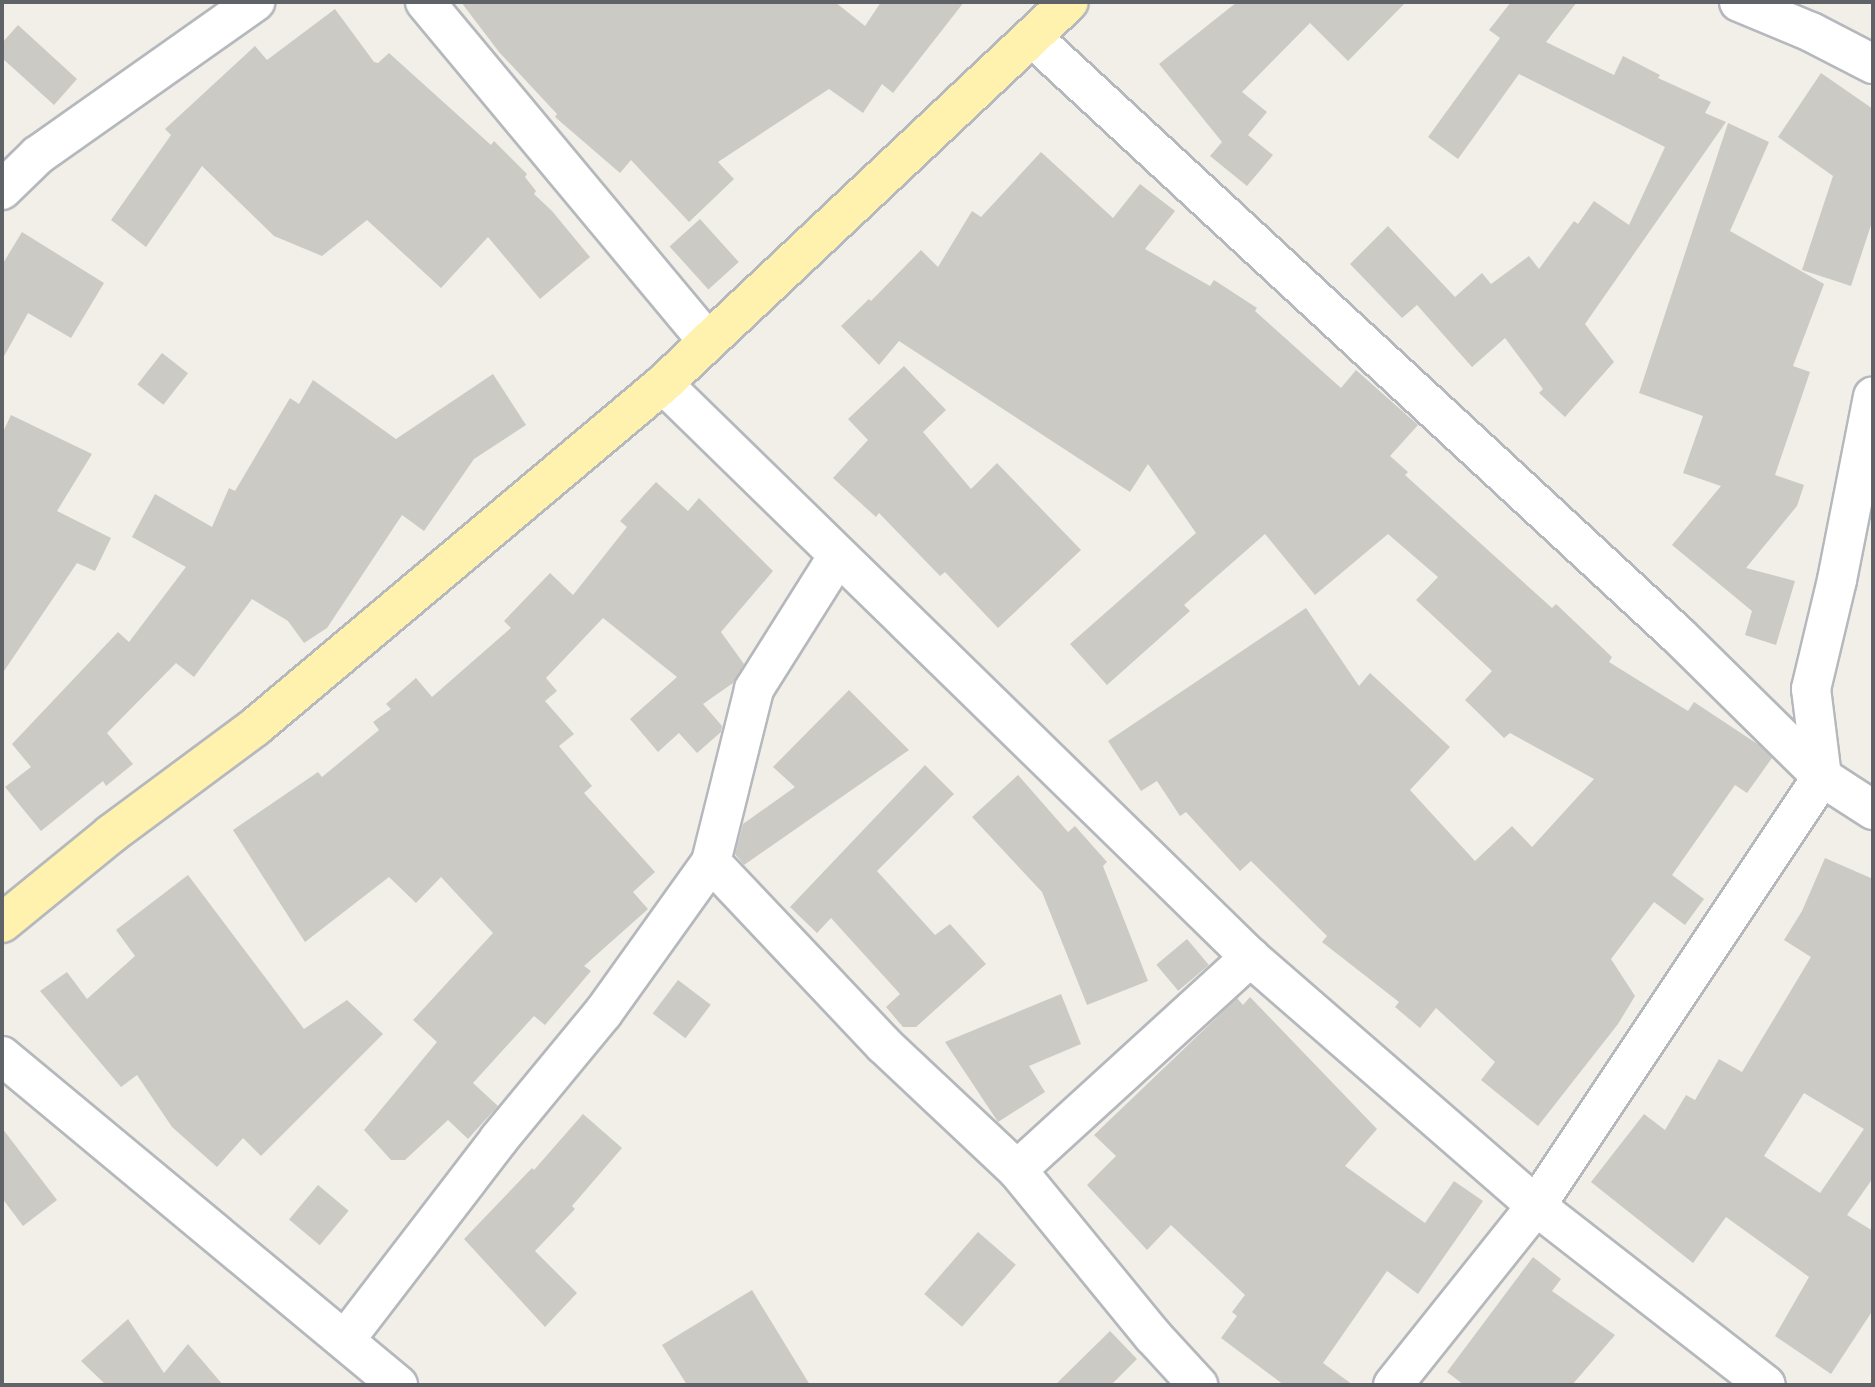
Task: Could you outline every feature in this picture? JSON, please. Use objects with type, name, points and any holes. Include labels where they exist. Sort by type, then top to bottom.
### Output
[{"type":"main road","points":[[2,922],[111,834],[255,727],[663,384],[1069,2]]},
{"type":"street","points":[[2,190],[38,155],[255,2]]},
{"type":"street","points":[[425,2],[707,341]]},
{"type":"street","points":[[1739,2],[1811,32],[1873,64]]},
{"type":"street","points":[[1033,38],[1678,635],[1822,777],[1873,810]]},
{"type":"street","points":[[663,384],[837,557],[1250,957],[1536,1206],[1766,1385]]},
{"type":"street","points":[[1393,1385],[1536,1206],[1822,777],[1811,689],[1838,580],[1873,396]]},
{"type":"street","points":[[345,1340],[499,1139],[603,1013],[711,862],[754,689],[837,557]]},
{"type":"street","points":[[711,862],[884,1045],[1017,1170],[1153,1336],[1198,1385]]},
{"type":"street","points":[[1017,1170],[1250,957]]},
{"type":"street","points":[[2,1056],[398,1385]]},
{"type":"building","points":[[461,2],[835,2],[865,26],[881,2],[964,2],[893,93],[882,84],[863,113],[829,89],[718,162],[734,179],[689,222],[631,160],[620,173],[555,117],[557,114],[499,52]]},
{"type":"building","points":[[1237,2],[1406,2],[1348,61],[1310,23],[1242,92],[1267,112],[1248,135],[1273,155],[1247,186],[1210,156],[1222,142],[1159,64]]},
{"type":"building","points":[[1511,2],[1577,2],[1546,42],[1614,75],[1623,56],[1660,75],[1658,78],[1711,102],[1705,113],[1726,122],[1585,324],[1614,362],[1565,417],[1539,393],[1543,389],[1505,338],[1472,367],[1417,305],[1402,318],[1350,264],[1388,226],[1455,297],[1482,273],[1491,284],[1529,256],[1539,269],[1574,221],[1578,224],[1594,201],[1629,225],[1665,147],[1519,74],[1458,159],[1428,137],[1500,38],[1489,30]]},
{"type":"building","points":[[335,9],[374,62],[378,63],[389,53],[491,145],[494,141],[527,174],[525,177],[536,191],[534,194],[552,211],[590,257],[540,299],[488,237],[441,288],[367,220],[322,256],[274,236],[202,166],[146,247],[111,220],[171,135],[165,129],[255,46],[267,60]]},
{"type":"building","points":[[18,25],[77,79],[54,105],[2,58],[2,43]]},
{"type":"building","points":[[1821,73],[1873,109],[1873,219],[1851,286],[1802,270],[1833,176],[1778,137]]},
{"type":"building","points":[[1728,123],[1769,142],[1730,231],[1824,284],[1793,366],[1810,372],[1775,475],[1804,485],[1797,506],[1746,568],[1795,581],[1776,645],[1745,635],[1752,611],[1672,545],[1721,486],[1683,473],[1703,416],[1639,393]]},
{"type":"building","points":[[1041,152],[1113,218],[1140,184],[1175,211],[1145,249],[1210,286],[1214,280],[1257,308],[1255,311],[1341,388],[1356,370],[1418,425],[1390,456],[1408,472],[1405,475],[1552,608],[1556,604],[1612,657],[1609,662],[1688,711],[1694,702],[1759,745],[1772,758],[1747,793],[1735,785],[1672,875],[1704,899],[1685,925],[1654,902],[1611,959],[1635,996],[1618,1024],[1538,1126],[1481,1080],[1495,1062],[1436,1008],[1420,1028],[1395,1007],[1399,1002],[1322,942],[1327,936],[1251,861],[1240,871],[1186,812],[1180,816],[1157,781],[1141,791],[1108,741],[1306,608],[1359,686],[1370,673],[1450,747],[1410,790],[1475,861],[1512,826],[1532,847],[1594,779],[1510,733],[1504,738],[1465,700],[1492,671],[1416,600],[1438,577],[1388,534],[1315,595],[1265,534],[1184,605],[1190,611],[1107,685],[1070,644],[1196,533],[1148,464],[1130,492],[899,341],[879,365],[841,326],[869,299],[871,301],[921,250],[938,267],[972,211],[981,217]]},
{"type":"building","points":[[700,219],[739,262],[708,290],[670,246]]},
{"type":"building","points":[[22,232],[104,283],[71,338],[28,313],[2,360],[2,265]]},
{"type":"building","points":[[162,353],[188,373],[163,405],[137,385]]},
{"type":"building","points":[[904,366],[946,410],[923,432],[971,489],[997,463],[1081,550],[998,628],[945,572],[940,576],[879,513],[876,517],[833,478],[868,440],[848,419]]},
{"type":"building","points":[[493,374],[526,425],[474,459],[424,531],[402,515],[327,628],[304,643],[288,621],[252,599],[194,677],[176,663],[107,733],[133,764],[106,786],[103,781],[41,831],[5,787],[31,767],[12,744],[118,632],[129,642],[186,567],[132,537],[155,494],[212,527],[229,488],[235,491],[290,398],[299,404],[313,380],[396,439]]},
{"type":"building","points":[[11,415],[92,454],[57,511],[111,538],[95,571],[77,563],[2,674],[2,434]]},
{"type":"building","points":[[656,482],[688,511],[699,498],[773,571],[721,632],[744,664],[733,683],[703,704],[722,726],[721,732],[697,753],[679,733],[658,752],[630,719],[677,677],[603,618],[546,678],[557,691],[545,701],[574,734],[559,746],[592,786],[584,793],[655,872],[633,892],[648,909],[584,966],[591,971],[545,1025],[534,1016],[473,1083],[498,1106],[468,1139],[448,1120],[405,1160],[391,1160],[364,1130],[437,1042],[413,1020],[493,933],[441,877],[416,903],[389,877],[305,942],[233,830],[318,772],[322,777],[379,730],[373,722],[391,709],[386,704],[416,678],[432,697],[511,628],[504,621],[550,573],[573,595],[627,527],[620,521]]},
{"type":"building","points":[[849,690],[909,750],[744,865],[735,854],[743,824],[795,787],[773,767]]},
{"type":"building","points":[[925,765],[954,794],[877,871],[935,935],[950,924],[986,964],[916,1027],[903,1027],[886,1007],[900,994],[831,918],[817,933],[790,907]]},
{"type":"building","points":[[1018,775],[1068,832],[1075,826],[1107,862],[1103,866],[1148,981],[1087,1005],[1042,892],[972,817]]},
{"type":"building","points":[[1825,858],[1873,879],[1873,1178],[1847,1215],[1873,1231],[1873,1310],[1831,1374],[1775,1336],[1809,1277],[1726,1217],[1693,1263],[1591,1182],[1644,1114],[1665,1130],[1686,1095],[1695,1100],[1719,1059],[1742,1072],[1811,957],[1784,940],[1802,911]],"holes":[[[1804,1093],[1864,1129],[1820,1193],[1764,1156]]]},
{"type":"building","points":[[188,875],[304,1029],[347,1000],[383,1034],[261,1156],[243,1138],[217,1167],[172,1127],[137,1075],[121,1087],[40,991],[67,972],[87,999],[135,956],[116,930]]},
{"type":"building","points":[[1187,939],[1209,965],[1178,991],[1156,965]]},
{"type":"building","points":[[678,980],[711,1005],[685,1038],[653,1014]]},
{"type":"building","points":[[1061,994],[1081,1044],[1029,1066],[1045,1092],[998,1122],[945,1042]]},
{"type":"building","points":[[1250,997],[1377,1129],[1345,1166],[1425,1223],[1454,1181],[1483,1201],[1418,1294],[1387,1271],[1323,1363],[1353,1385],[1284,1385],[1221,1338],[1237,1316],[1232,1312],[1245,1295],[1171,1225],[1147,1250],[1087,1185],[1116,1156],[1094,1135],[1237,998],[1243,1005]]},
{"type":"building","points":[[583,1114],[622,1148],[572,1206],[575,1209],[535,1251],[577,1293],[545,1327],[464,1239],[532,1168],[534,1170]]},
{"type":"building","points":[[2,1128],[57,1200],[23,1226],[2,1198]]},
{"type":"building","points":[[318,1185],[349,1211],[320,1245],[289,1219]]},
{"type":"building","points":[[978,1232],[1016,1265],[962,1327],[924,1294]]},
{"type":"building","points":[[1533,1257],[1561,1279],[1552,1291],[1615,1335],[1572,1385],[1464,1385],[1447,1372]]},
{"type":"building","points":[[752,1290],[810,1385],[687,1385],[662,1345]]},
{"type":"building","points":[[128,1319],[164,1373],[188,1344],[223,1385],[106,1385],[81,1361]]},
{"type":"building","points":[[1110,1331],[1137,1359],[1111,1385],[1055,1385]]}]
